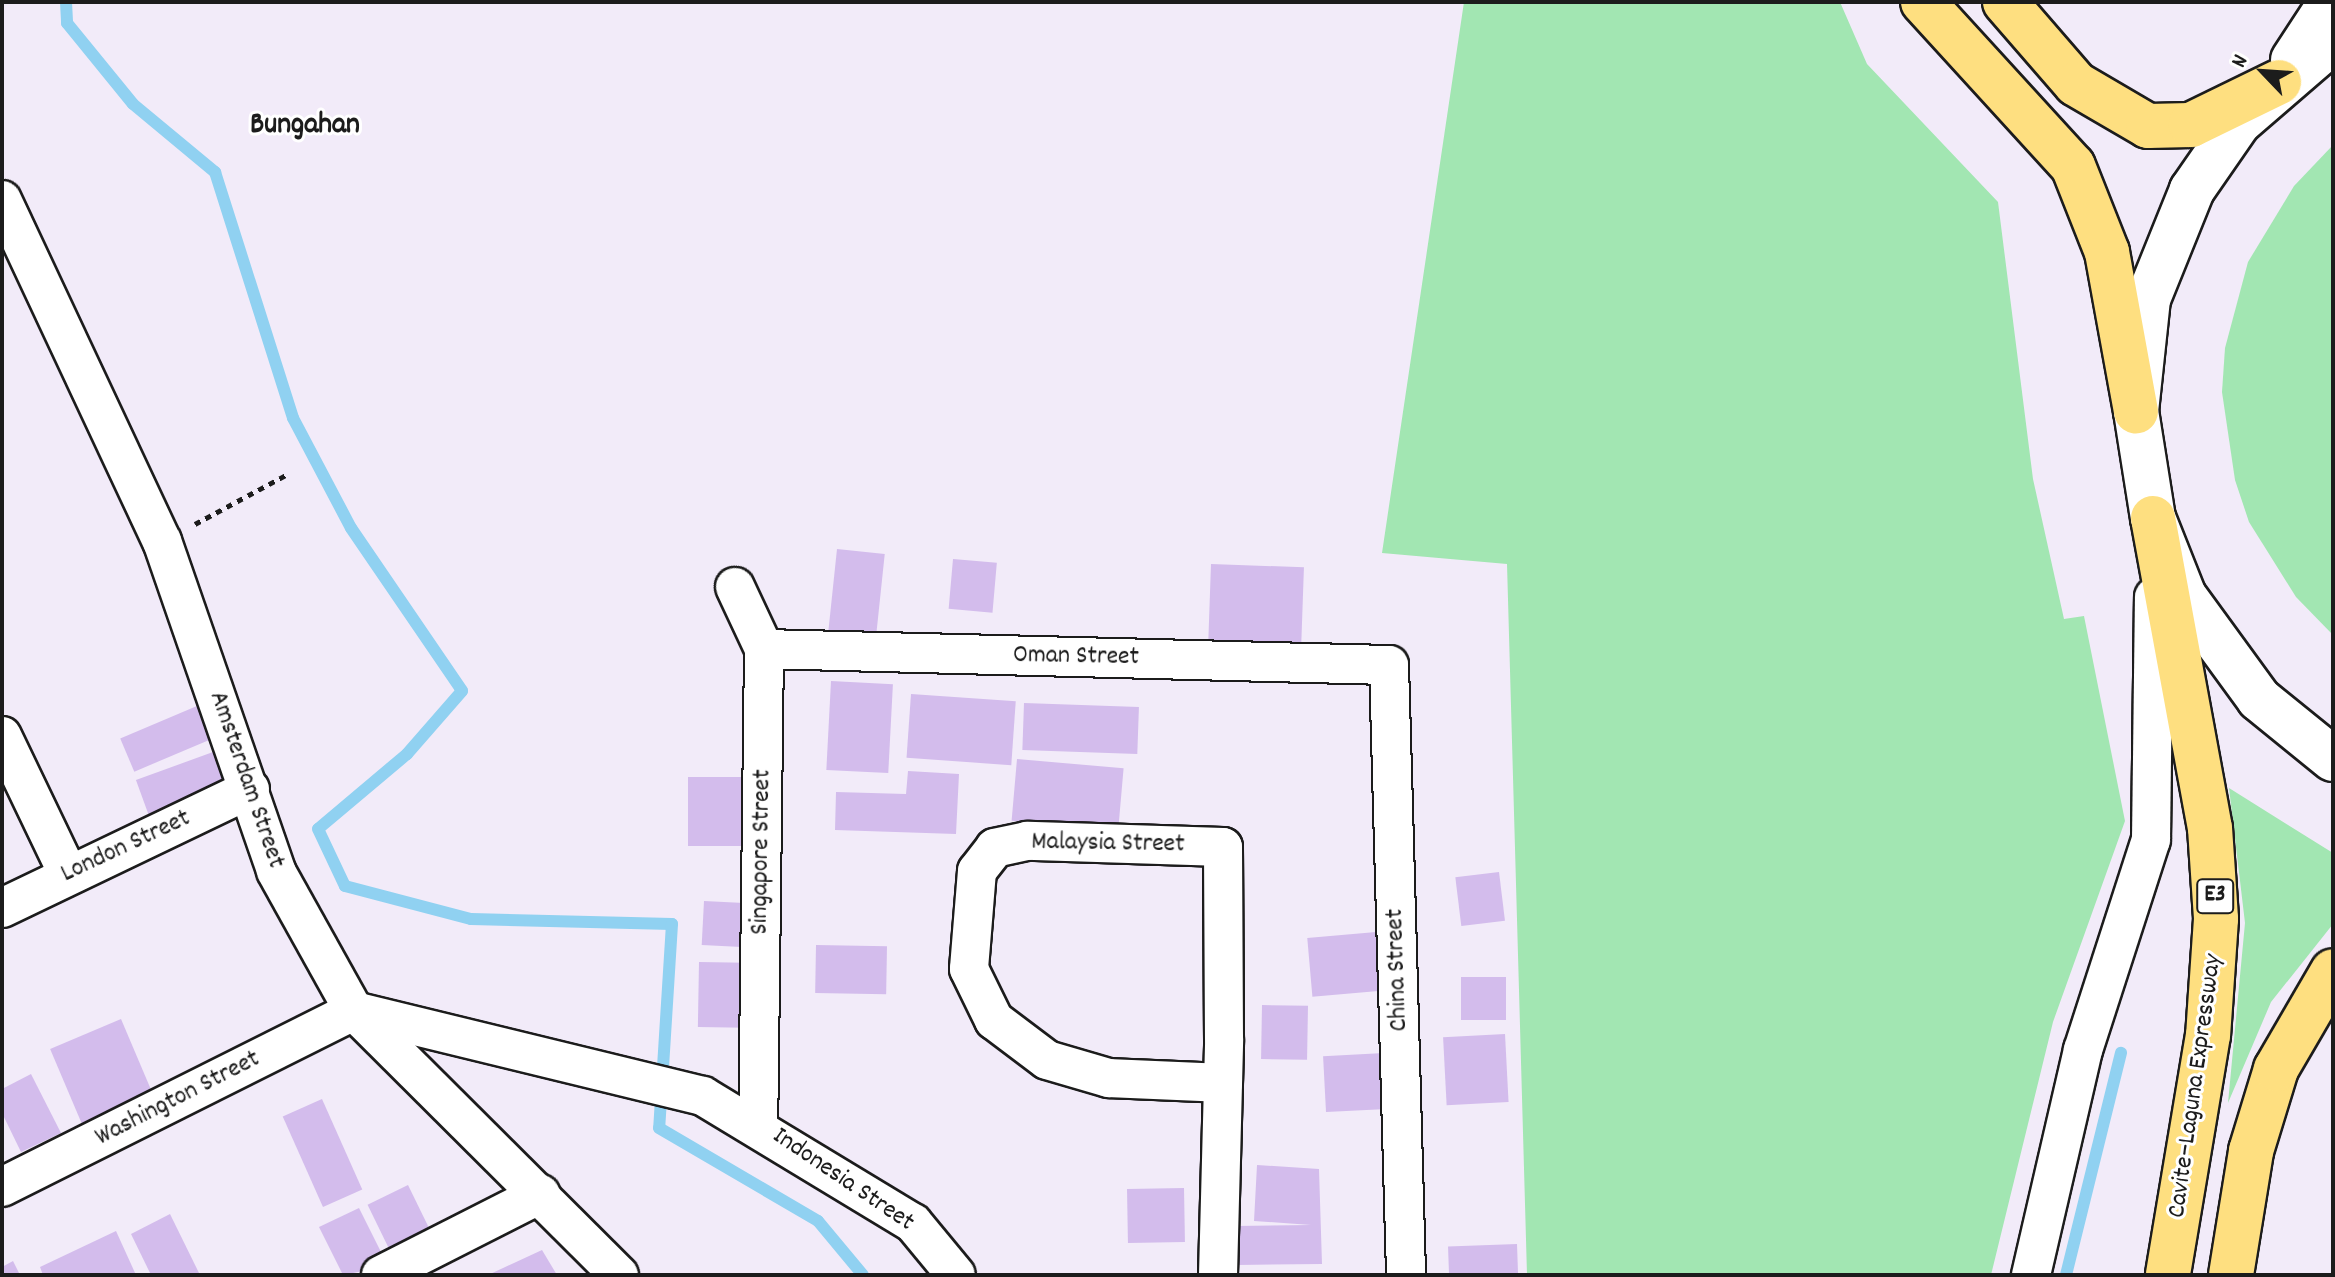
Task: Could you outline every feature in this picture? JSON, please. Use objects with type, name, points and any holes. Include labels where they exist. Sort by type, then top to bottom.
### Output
[{"type":"highway","points":[[1923,2],[2073,166],[2107,252],[2136,411]]},
{"type":"highway","points":[[2005,2],[2076,84],[2148,126],[2191,125],[2279,82]]},
{"type":"highway","name":"Cavite–Laguna Expressway","points":[[2153,518],[2210,828],[2216,919],[2208,1035],[2168,1275]]},
{"type":"highway","points":[[2231,1275],[2271,1082],[2333,971]]},
{"type":"main road","points":[[2331,2],[2279,82],[2214,156],[2173,228],[2148,299],[2136,411],[2153,518],[2184,596],[2229,667],[2333,759]]},
{"type":"main road","points":[[2279,82],[2333,41]]},
{"type":"street","name":"Amsterdam Street","points":[[2,200],[162,541],[276,871],[354,1011],[619,1275]]},
{"type":"street","points":[[2031,1275],[2083,1050],[2155,819],[2153,518]]},
{"type":"street","name":"Singapore Street","points":[[735,587],[764,649],[758,1124]]},
{"type":"street","name":"Oman Street","points":[[764,649],[1389,665]]},
{"type":"street","name":"China Street","points":[[1389,665],[1406,1275]]},
{"type":"street","points":[[2,736],[68,874]]},
{"type":"street","name":"London Street","points":[[2,908],[250,789]]},
{"type":"street","name":"Malaysia Street","points":[[1218,1275],[1223,1083],[1223,847],[1027,841],[995,848],[977,871],[969,969],[994,1020],[1047,1060],[1097,1074],[1223,1083]]},
{"type":"street","name":"Indonesia Street","points":[[354,1011],[541,1052],[703,1096],[758,1124],[913,1223],[956,1275]]},
{"type":"street","name":"Washington Street","points":[[2,1187],[354,1011]]},
{"type":"street","points":[[381,1275],[541,1194]]},
{"type":"path","points":[[162,541],[286,475]]},
{"type":"green space","points":[[1464,2],[1840,2],[1867,64],[1998,202],[2033,479],[2064,619],[2084,616],[2125,821],[2053,1022],[1991,1275],[1527,1275],[1507,564],[1382,553]]},
{"type":"green space","points":[[2333,145],[2333,635],[2296,597],[2249,522],[2235,480],[2222,392],[2225,348],[2248,262],[2294,186]]},
{"type":"green space","points":[[2229,788],[2333,853],[2333,924],[2271,1002],[2228,1103],[2245,923]]},
{"type":"building","points":[[837,549],[885,554],[876,640],[828,635]]},
{"type":"building","points":[[953,559],[997,563],[992,613],[949,609]]},
{"type":"building","points":[[1211,564],[1304,567],[1301,647],[1208,644]]},
{"type":"building","points":[[831,681],[893,684],[888,773],[826,770]]},
{"type":"building","points":[[911,694],[1016,701],[1011,765],[907,758]]},
{"type":"building","points":[[204,703],[218,736],[134,772],[120,739]]},
{"type":"building","points":[[1024,703],[1139,707],[1137,754],[1022,750]]},
{"type":"building","points":[[213,752],[229,795],[152,823],[136,780]]},
{"type":"building","points":[[1017,759],[1124,768],[1118,830],[1012,821]]},
{"type":"building","points":[[908,771],[959,774],[956,834],[835,830],[836,792],[906,794]]},
{"type":"building","points":[[688,777],[746,777],[746,846],[688,846]]},
{"type":"building","points":[[1499,872],[1505,921],[1461,926],[1455,877]]},
{"type":"building","points":[[704,901],[749,903],[747,947],[702,945]]},
{"type":"building","points":[[1376,932],[1381,991],[1312,997],[1307,938]]},
{"type":"building","points":[[816,945],[887,946],[886,994],[815,993]]},
{"type":"building","points":[[699,962],[746,963],[745,1028],[698,1027]]},
{"type":"building","points":[[1461,977],[1506,977],[1506,1020],[1461,1020]]},
{"type":"building","points":[[1262,1005],[1308,1006],[1307,1060],[1261,1059]]},
{"type":"building","points":[[121,1019],[154,1097],[83,1127],[50,1049]]},
{"type":"building","points":[[1505,1034],[1509,1102],[1447,1105],[1443,1037]]},
{"type":"building","points":[[1384,1053],[1387,1109],[1326,1112],[1323,1056]]},
{"type":"building","points":[[31,1074],[61,1133],[21,1152],[2,1113],[2,1089]]},
{"type":"building","points":[[322,1099],[362,1189],[323,1207],[283,1116]]},
{"type":"building","points":[[1257,1165],[1319,1169],[1322,1264],[1237,1265],[1236,1226],[1311,1225],[1254,1221]]},
{"type":"building","points":[[408,1185],[437,1244],[396,1264],[368,1205]]},
{"type":"building","points":[[1184,1188],[1185,1242],[1128,1243],[1127,1189]]},
{"type":"building","points":[[359,1208],[388,1266],[343,1275],[319,1227]]},
{"type":"building","points":[[170,1214],[199,1273],[195,1275],[151,1275],[131,1234]]},
{"type":"building","points":[[116,1231],[136,1275],[43,1275],[40,1267]]},
{"type":"building","points":[[1517,1244],[1518,1275],[1449,1275],[1448,1246]]},
{"type":"building","points":[[542,1250],[557,1275],[488,1275]]},
{"type":"building","points":[[13,1261],[20,1275],[2,1275],[2,1267]]},
{"type":"waterway","points":[[66,2],[67,23],[133,104],[215,172],[293,418],[351,528],[462,691],[407,754],[318,829],[345,886],[471,919],[672,924],[659,1128],[818,1221],[863,1275]]},
{"type":"waterway","points":[[2066,1275],[2121,1053]]},
{"type":"district","name":"Bungahan","points":[[305,127]]}]
